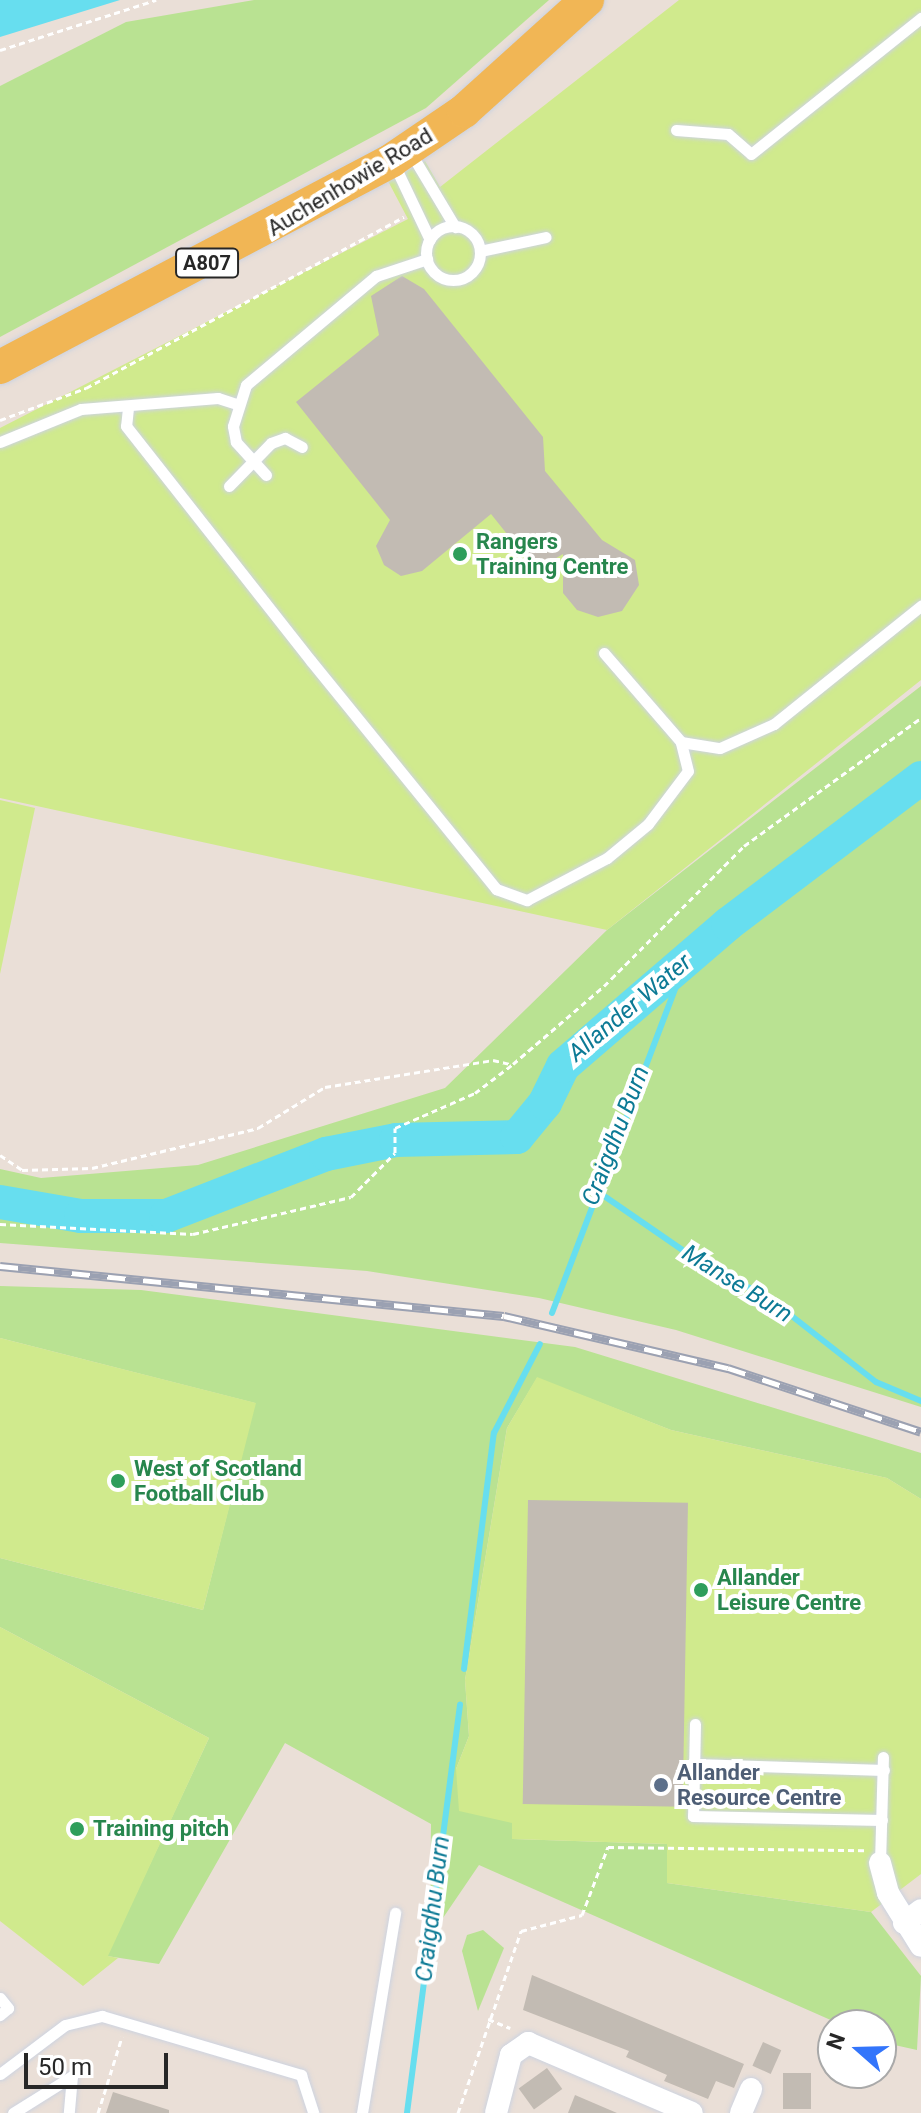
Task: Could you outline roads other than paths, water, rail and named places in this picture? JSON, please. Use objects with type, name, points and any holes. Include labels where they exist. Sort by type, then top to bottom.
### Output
[{"type":"main road","name":"Auchenhowie Road","points":[[0,367],[401,155],[528,57],[587,0]]},
{"type":"street","points":[[880,1857],[912,1916],[921,1946]]},
{"type":"street","points":[[496,2113],[518,2043],[688,2112]]},
{"type":"street","points":[[741,2113],[751,2089]]},
{"type":"lane","points":[[676,130],[728,134],[751,154],[921,18]]},
{"type":"lane","points":[[401,155],[455,227],[469,232],[480,251],[474,270],[457,280],[438,275],[427,259],[430,240],[401,155]]},
{"type":"lane","points":[[430,240],[455,227]]},
{"type":"lane","points":[[480,251],[546,237]]},
{"type":"lane","points":[[266,475],[236,442],[236,404],[246,385],[376,276],[427,259]]},
{"type":"lane","points":[[0,442],[81,409],[128,408],[218,398],[236,404]]},
{"type":"lane","points":[[128,408],[126,426],[496,889],[527,900],[607,858],[648,824],[688,771],[681,742],[604,653]]},
{"type":"lane","points":[[229,486],[251,459],[285,438],[302,447]]},
{"type":"lane","points":[[681,742],[720,748],[774,724],[921,606]]},
{"type":"lane","points":[[695,1724],[693,1816],[882,1820]]},
{"type":"lane","points":[[880,1857],[883,1757]]},
{"type":"lane","points":[[694,1764],[884,1770]]},
{"type":"lane","points":[[362,2113],[395,1913]]},
{"type":"lane","points":[[0,1998],[8,2008],[0,2015]]},
{"type":"lane","points":[[0,2074],[84,2016],[127,2021],[301,2075],[313,2113]]},
{"type":"lane","points":[[13,2113],[72,2076],[69,2113]]},
{"type":"water","points":[[0,0],[120,0],[0,37]]},
{"type":"waterway","name":"Allander Water","points":[[0,1202],[81,1216],[166,1216],[326,1154],[396,1140],[517,1137],[545,1103],[563,1066],[728,924],[921,778]]},
{"type":"waterway","name":"Craigdhu Burn","points":[[552,1313],[686,960]]},
{"type":"waterway","name":"Manse Burn","points":[[594,1189],[713,1271],[765,1295],[876,1382],[921,1401]]},
{"type":"waterway","name":"Craigdhu Burn","points":[[464,1669],[494,1433],[540,1344]]},
{"type":"waterway","name":"Craigdhu Burn","points":[[407,2113],[460,1704]]},
{"type":"railway","points":[[0,1266],[504,1316],[728,1368],[921,1432]]},
{"type":"place","name":"Rangers Training Centre","points":[[460,554]]},
{"type":"place","name":"West of Scotland Football Club","points":[[118,1481]]},
{"type":"place","name":"Allander Leisure Centre","points":[[701,1590]]},
{"type":"place","name":"Allander Resource Centre","points":[[661,1785]]},
{"type":"place","name":"Training pitch","points":[[77,1829]]}]
